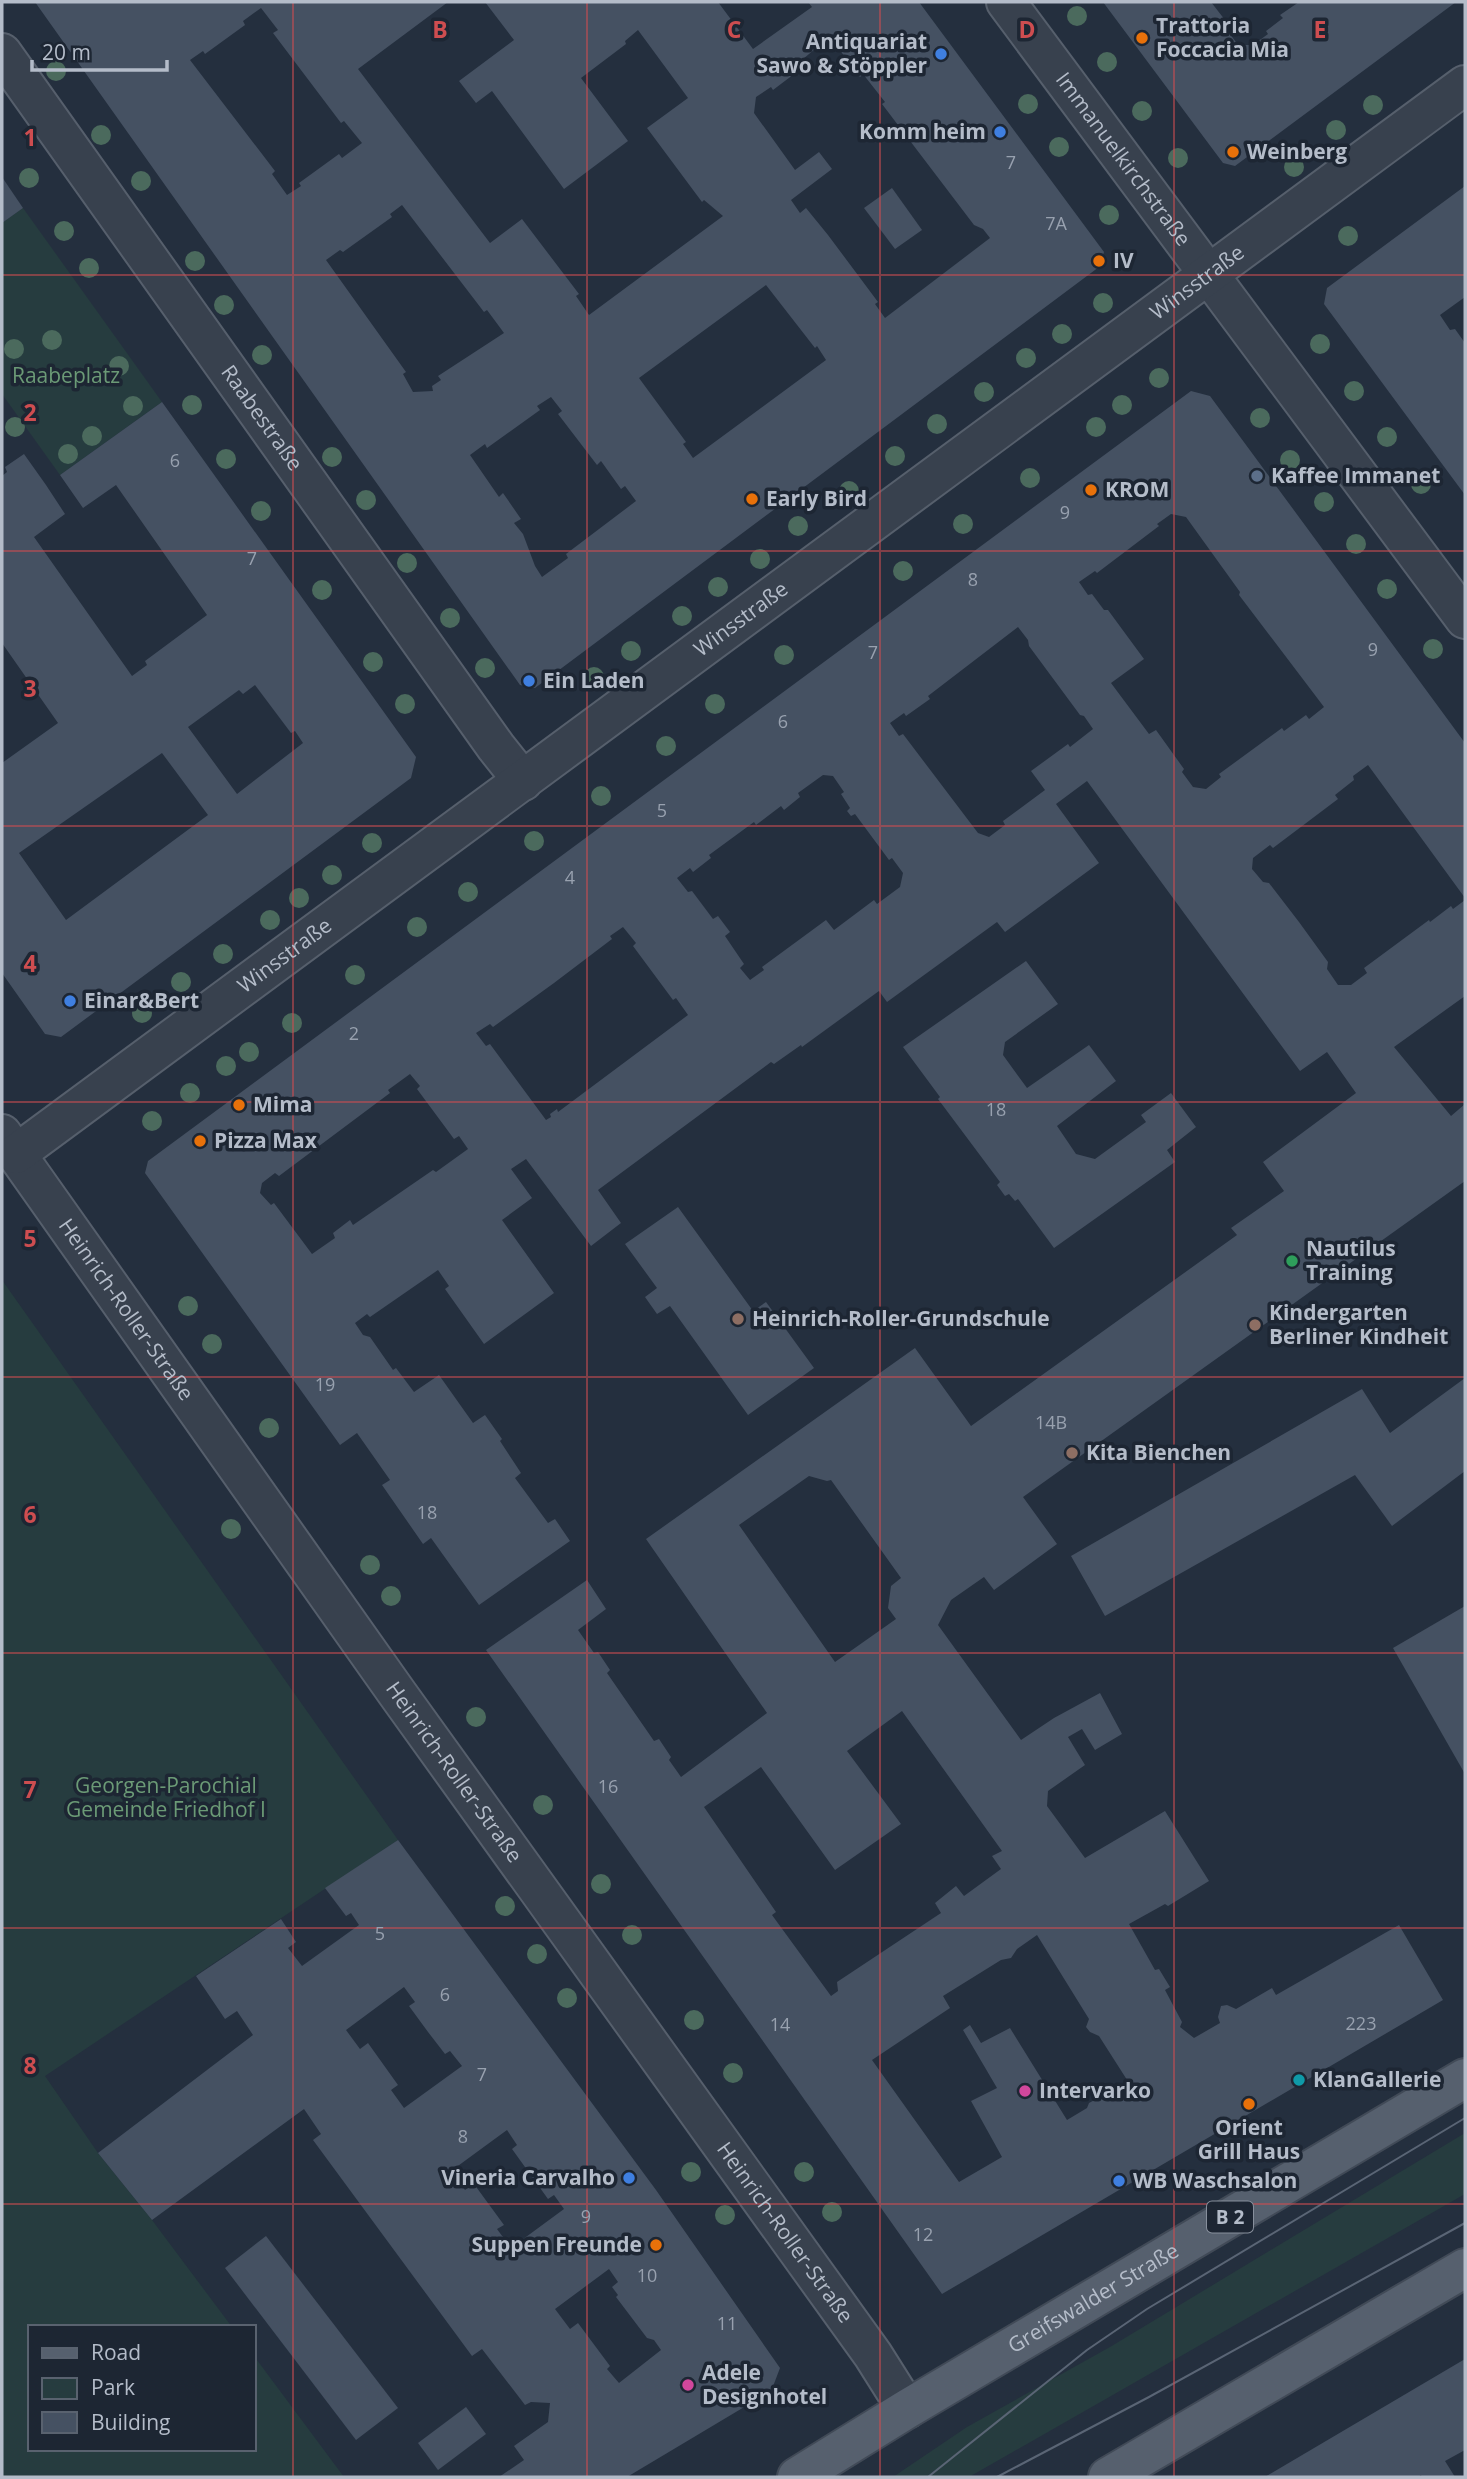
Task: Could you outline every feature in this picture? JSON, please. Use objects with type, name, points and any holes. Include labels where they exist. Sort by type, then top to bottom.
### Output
[{"type":"main road","name":"Greifswalder Straße","points":[[797,2477],[1465,2078]]},
{"type":"main road","points":[[1108,2477],[1465,2268]]},
{"type":"street","name":"Immanuelkirchstraße","points":[[1006,2],[1465,619]]},
{"type":"street","name":"Raabestraße","points":[[2,53],[488,736],[523,781]]},
{"type":"street","name":"Winsstraße","points":[[9,1144],[523,781],[1465,85]]},
{"type":"street","name":"Heinrich-Roller-Straße","points":[[9,1144],[397,1693],[873,2355],[907,2409]]},
{"type":"green space","name":"Raabeplatz","points":[[23,208],[162,402],[60,475],[2,394],[2,223]]},
{"type":"green space","name":"Georgen-Parochial Gemeinde Friedhof I","points":[[2,1280],[398,1840],[45,2076],[98,2153],[231,2325],[28,2325],[28,2451],[256,2451],[256,2359],[344,2477],[2,2477]]},
{"type":"green space","points":[[1465,2133],[1465,2194],[969,2477],[893,2477],[967,2427],[1110,2347]]},
{"type":"building","points":[[35,2],[448,2],[358,69],[490,243],[522,219],[579,294],[576,296],[589,315],[723,216],[704,200],[702,202],[647,128],[688,98],[638,30],[625,41],[626,44],[581,78],[628,141],[564,189],[492,91],[476,103],[459,81],[514,40],[485,2],[718,2],[753,49],[812,7],[808,2],[919,2],[1104,252],[1099,267],[535,688],[520,685]],"holes":[[[261,8],[278,30],[273,33],[341,123],[344,121],[362,143],[342,158],[339,154],[287,195],[272,174],[275,171],[190,60],[203,51],[205,54],[245,25],[243,21]],[[833,34],[842,46],[839,49],[860,77],[863,74],[885,102],[882,104],[974,225],[983,229],[990,238],[885,318],[875,304],[878,302],[828,235],[806,208],[800,213],[791,200],[832,169],[819,152],[795,170],[754,113],[756,97],[771,87],[773,90],[806,65],[803,59]],[[402,205],[484,312],[487,310],[504,333],[438,376],[441,380],[432,386],[433,391],[413,392],[403,374],[406,372],[326,260],[340,250],[343,252],[392,217],[390,214]],[[766,285],[826,360],[693,458],[683,444],[686,442],[639,378]],[[551,397],[562,411],[558,414],[597,465],[601,461],[621,489],[625,486],[636,501],[566,554],[568,558],[542,577],[523,534],[514,523],[521,519],[503,493],[499,497],[470,455],[485,444],[487,448],[540,410],[537,406]]]},
{"type":"building","points":[[1103,2],[1211,2],[1225,20],[1222,23],[1238,45],[1253,45],[1283,18],[1280,15],[1299,2],[1456,2],[1235,166],[1223,163]]},
{"type":"building","points":[[2,177],[23,208],[2,223]]},
{"type":"building","points":[[1465,186],[1465,297],[1440,315],[1450,330],[1455,329],[1465,343],[1465,495],[1324,304],[1327,288]]},
{"type":"building","points":[[892,188],[922,230],[895,249],[864,208]]},
{"type":"building","points":[[1191,391],[1210,396],[1465,743],[1465,898],[1368,765],[1335,795],[1338,799],[1273,848],[1270,845],[1253,858],[1252,869],[1263,882],[1269,883],[1299,922],[1328,962],[1327,969],[1338,985],[1351,985],[1367,973],[1364,968],[1429,920],[1430,922],[1451,906],[1453,909],[1465,900],[1465,996],[1394,1047],[1451,1116],[1465,1104],[1465,1181],[1023,1497],[1057,1544],[994,1590],[984,1577],[951,1600],[938,1625],[1021,1740],[1100,1693],[1122,1734],[1095,1750],[1082,1729],[1068,1737],[1085,1765],[1048,1791],[1047,1806],[1085,1858],[1165,1811],[1209,1881],[1168,1906],[1165,1904],[1129,1924],[1155,1970],[1159,1969],[1170,1987],[1165,1990],[1182,2022],[1180,2027],[1194,2038],[1220,2023],[1218,2017],[1221,2006],[1227,2005],[1236,2009],[1272,1988],[1276,1995],[1399,1925],[1443,2000],[942,2294],[486,1650],[587,1580],[606,1609],[578,1630],[594,1653],[598,1652],[610,1670],[607,1673],[654,1741],[659,1739],[681,1777],[767,1713],[646,1539],[915,1348],[971,1426],[1237,1235],[1231,1228],[1284,1191],[1263,1162],[1356,1093],[1327,1052],[1300,1071],[1087,781],[1056,804],[1099,863],[1005,932],[997,922],[887,1002],[879,991],[802,1047],[801,1045],[774,1064],[771,1062],[598,1190],[621,1223],[591,1246],[526,1159],[511,1169],[532,1198],[502,1220],[554,1293],[484,1344],[445,1289],[449,1286],[438,1270],[370,1317],[367,1314],[355,1323],[363,1335],[370,1337],[393,1370],[396,1368],[414,1392],[439,1375],[473,1423],[485,1415],[521,1473],[515,1478],[548,1523],[555,1519],[570,1541],[479,1605],[431,1538],[423,1544],[382,1485],[390,1480],[357,1433],[340,1445],[145,1173],[148,1161]],"holes":[[[1171,514],[1186,517],[1240,592],[1239,595],[1324,707],[1309,719],[1306,715],[1284,731],[1282,728],[1219,774],[1221,777],[1206,789],[1193,787],[1182,772],[1184,769],[1156,730],[1149,734],[1111,683],[1144,659],[1108,610],[1104,610],[1092,594],[1088,595],[1079,582],[1095,571],[1097,573],[1159,526],[1157,524]],[[1018,627],[1028,640],[1029,646],[1093,729],[1031,771],[1045,790],[1003,821],[1005,825],[989,837],[978,833],[903,734],[899,736],[890,723],[904,713],[906,716],[930,699],[928,696]],[[823,775],[833,776],[844,792],[841,794],[850,808],[847,811],[851,816],[855,814],[889,860],[892,858],[903,873],[900,887],[877,904],[874,900],[834,930],[826,920],[762,967],[764,970],[750,980],[740,968],[744,964],[725,936],[730,932],[718,916],[713,919],[692,891],[688,892],[677,878],[690,868],[693,872],[711,858],[709,855],[754,822],[756,825],[781,806],[784,810],[800,797],[798,793]],[[623,927],[636,943],[633,946],[673,1000],[676,998],[688,1015],[558,1112],[557,1109],[550,1114],[551,1117],[546,1120],[490,1044],[486,1046],[476,1033],[490,1024],[493,1027],[612,939],[610,936]],[[410,1074],[420,1086],[417,1089],[454,1139],[459,1136],[468,1149],[353,1225],[350,1220],[333,1233],[335,1238],[312,1254],[274,1203],[271,1205],[260,1193],[262,1183],[275,1173],[279,1176],[390,1093],[388,1090]],[[809,1476],[831,1480],[901,1578],[891,1586],[888,1608],[896,1619],[835,1662],[739,1525]],[[902,1711],[1002,1851],[992,1856],[1001,1869],[964,1896],[956,1886],[935,1903],[941,1913],[837,1982],[838,1991],[831,1996],[772,1915],[776,1912],[704,1807],[761,1767],[835,1870],[901,1824],[847,1751]],[[1037,1935],[1089,2019],[1086,2027],[1099,2036],[1129,2083],[1089,2103],[1087,2108],[1067,2120],[1010,2028],[981,2043],[970,2025],[963,2030],[997,2088],[971,2101],[1002,2157],[959,2182],[872,2060],[950,2008],[943,1996],[1001,1960],[1011,1958],[1017,1949]]]},
{"type":"building","points":[[162,402],[416,757],[411,778],[61,1037],[45,1034],[2,973],[2,763],[58,723],[2,643],[2,476],[7,472],[5,467],[24,454],[65,514],[34,537],[132,676],[147,665],[145,661],[207,615],[116,485],[83,508],[60,475]],"holes":[[[255,685],[291,733],[295,731],[303,743],[237,794],[188,727],[239,690],[243,694]],[[162,753],[208,815],[66,920],[19,853]]]},
{"type":"building","points":[[1026,961],[1058,1004],[1005,1042],[1003,1055],[1027,1088],[1089,1045],[1116,1081],[1057,1126],[1076,1154],[1095,1159],[1146,1122],[1141,1115],[1171,1093],[1196,1127],[1167,1150],[1175,1162],[1054,1248],[1018,1199],[1015,1201],[1009,1194],[1005,1196],[997,1185],[1000,1182],[903,1047]]},
{"type":"building","points":[[678,1207],[753,1311],[766,1302],[814,1368],[748,1415],[670,1306],[657,1314],[645,1297],[657,1288],[625,1244]]},
{"type":"building","points":[[1465,1378],[1465,1471],[1392,1526],[1355,1475],[1105,1616],[1071,1556],[1362,1389],[1390,1433]]},
{"type":"building","points":[[1465,1606],[1465,1774],[1393,1648]]},
{"type":"building","points":[[398,1840],[656,2190],[780,2368],[772,2389],[627,2477],[499,2477],[524,2460],[514,2446],[548,2422],[550,2403],[531,2402],[525,2405],[482,2349],[472,2356],[313,2140],[321,2134],[304,2109],[152,2220],[98,2153],[253,2035],[237,2011],[225,2019],[196,1976],[281,1919],[296,1942],[288,1948],[302,1966],[359,1925],[351,1913],[346,1916],[325,1888]],"holes":[[[404,1987],[415,2002],[409,2006],[428,2032],[445,2054],[450,2051],[462,2066],[404,2108],[391,2090],[398,2085],[368,2043],[360,2049],[346,2030]],[[507,2130],[517,2145],[512,2149],[548,2199],[554,2195],[564,2209],[511,2248],[497,2229],[504,2225],[474,2184],[465,2190],[451,2171]],[[609,2269],[618,2282],[612,2287],[618,2295],[616,2297],[647,2338],[654,2340],[661,2350],[619,2383],[607,2369],[610,2366],[578,2323],[570,2329],[555,2309]]]},
{"type":"building","points":[[266,2236],[398,2408],[356,2440],[225,2268]]},
{"type":"building","points":[[1465,2359],[1465,2450],[1445,2461],[1455,2477],[1265,2477]]},
{"type":"building","points":[[466,2407],[486,2434],[438,2470],[418,2443]]},
{"type":"tram line","points":[[928,2477],[1087,2350],[1147,2309],[1465,2118]]},
{"type":"tram line","points":[[997,2477],[1149,2397],[1465,2223]]},
{"type":"place","name":"Trattoria Foccacia Mia","points":[[1142,38]]},
{"type":"place","name":"Antiquariat Sawo & Stöppler","points":[[941,54]]},
{"type":"place","name":"Komm heim","points":[[1000,132]]},
{"type":"place","name":"Weinberg","points":[[1233,152]]},
{"type":"place","name":"IV","points":[[1099,261]]},
{"type":"place","name":"Kaffee Immanet","points":[[1257,476]]},
{"type":"place","name":"KROM","points":[[1091,490]]},
{"type":"place","name":"Early Bird","points":[[752,499]]},
{"type":"place","name":"Ein Laden","points":[[529,681]]},
{"type":"place","name":"Einar&Bert","points":[[70,1001]]},
{"type":"place","name":"Mima","points":[[239,1105]]},
{"type":"place","name":"Pizza Max","points":[[200,1141]]},
{"type":"place","name":"Nautilus Training","points":[[1292,1261]]},
{"type":"place","name":"Heinrich-Roller-Grundschule","points":[[738,1319]]},
{"type":"place","name":"Kindergarten Berliner Kindheit","points":[[1255,1325]]},
{"type":"place","name":"Kita Bienchen","points":[[1072,1453]]},
{"type":"place","name":"KlanGallerie","points":[[1299,2080]]},
{"type":"place","name":"Intervarko","points":[[1025,2091]]},
{"type":"place","name":"Orient Grill Haus","points":[[1249,2104]]},
{"type":"place","name":"Vineria Carvalho","points":[[629,2178]]},
{"type":"place","name":"WB Waschsalon","points":[[1119,2181]]},
{"type":"place","name":"Suppen Freunde","points":[[656,2245]]},
{"type":"place","name":"Adele Designhotel","points":[[688,2385]]}]
